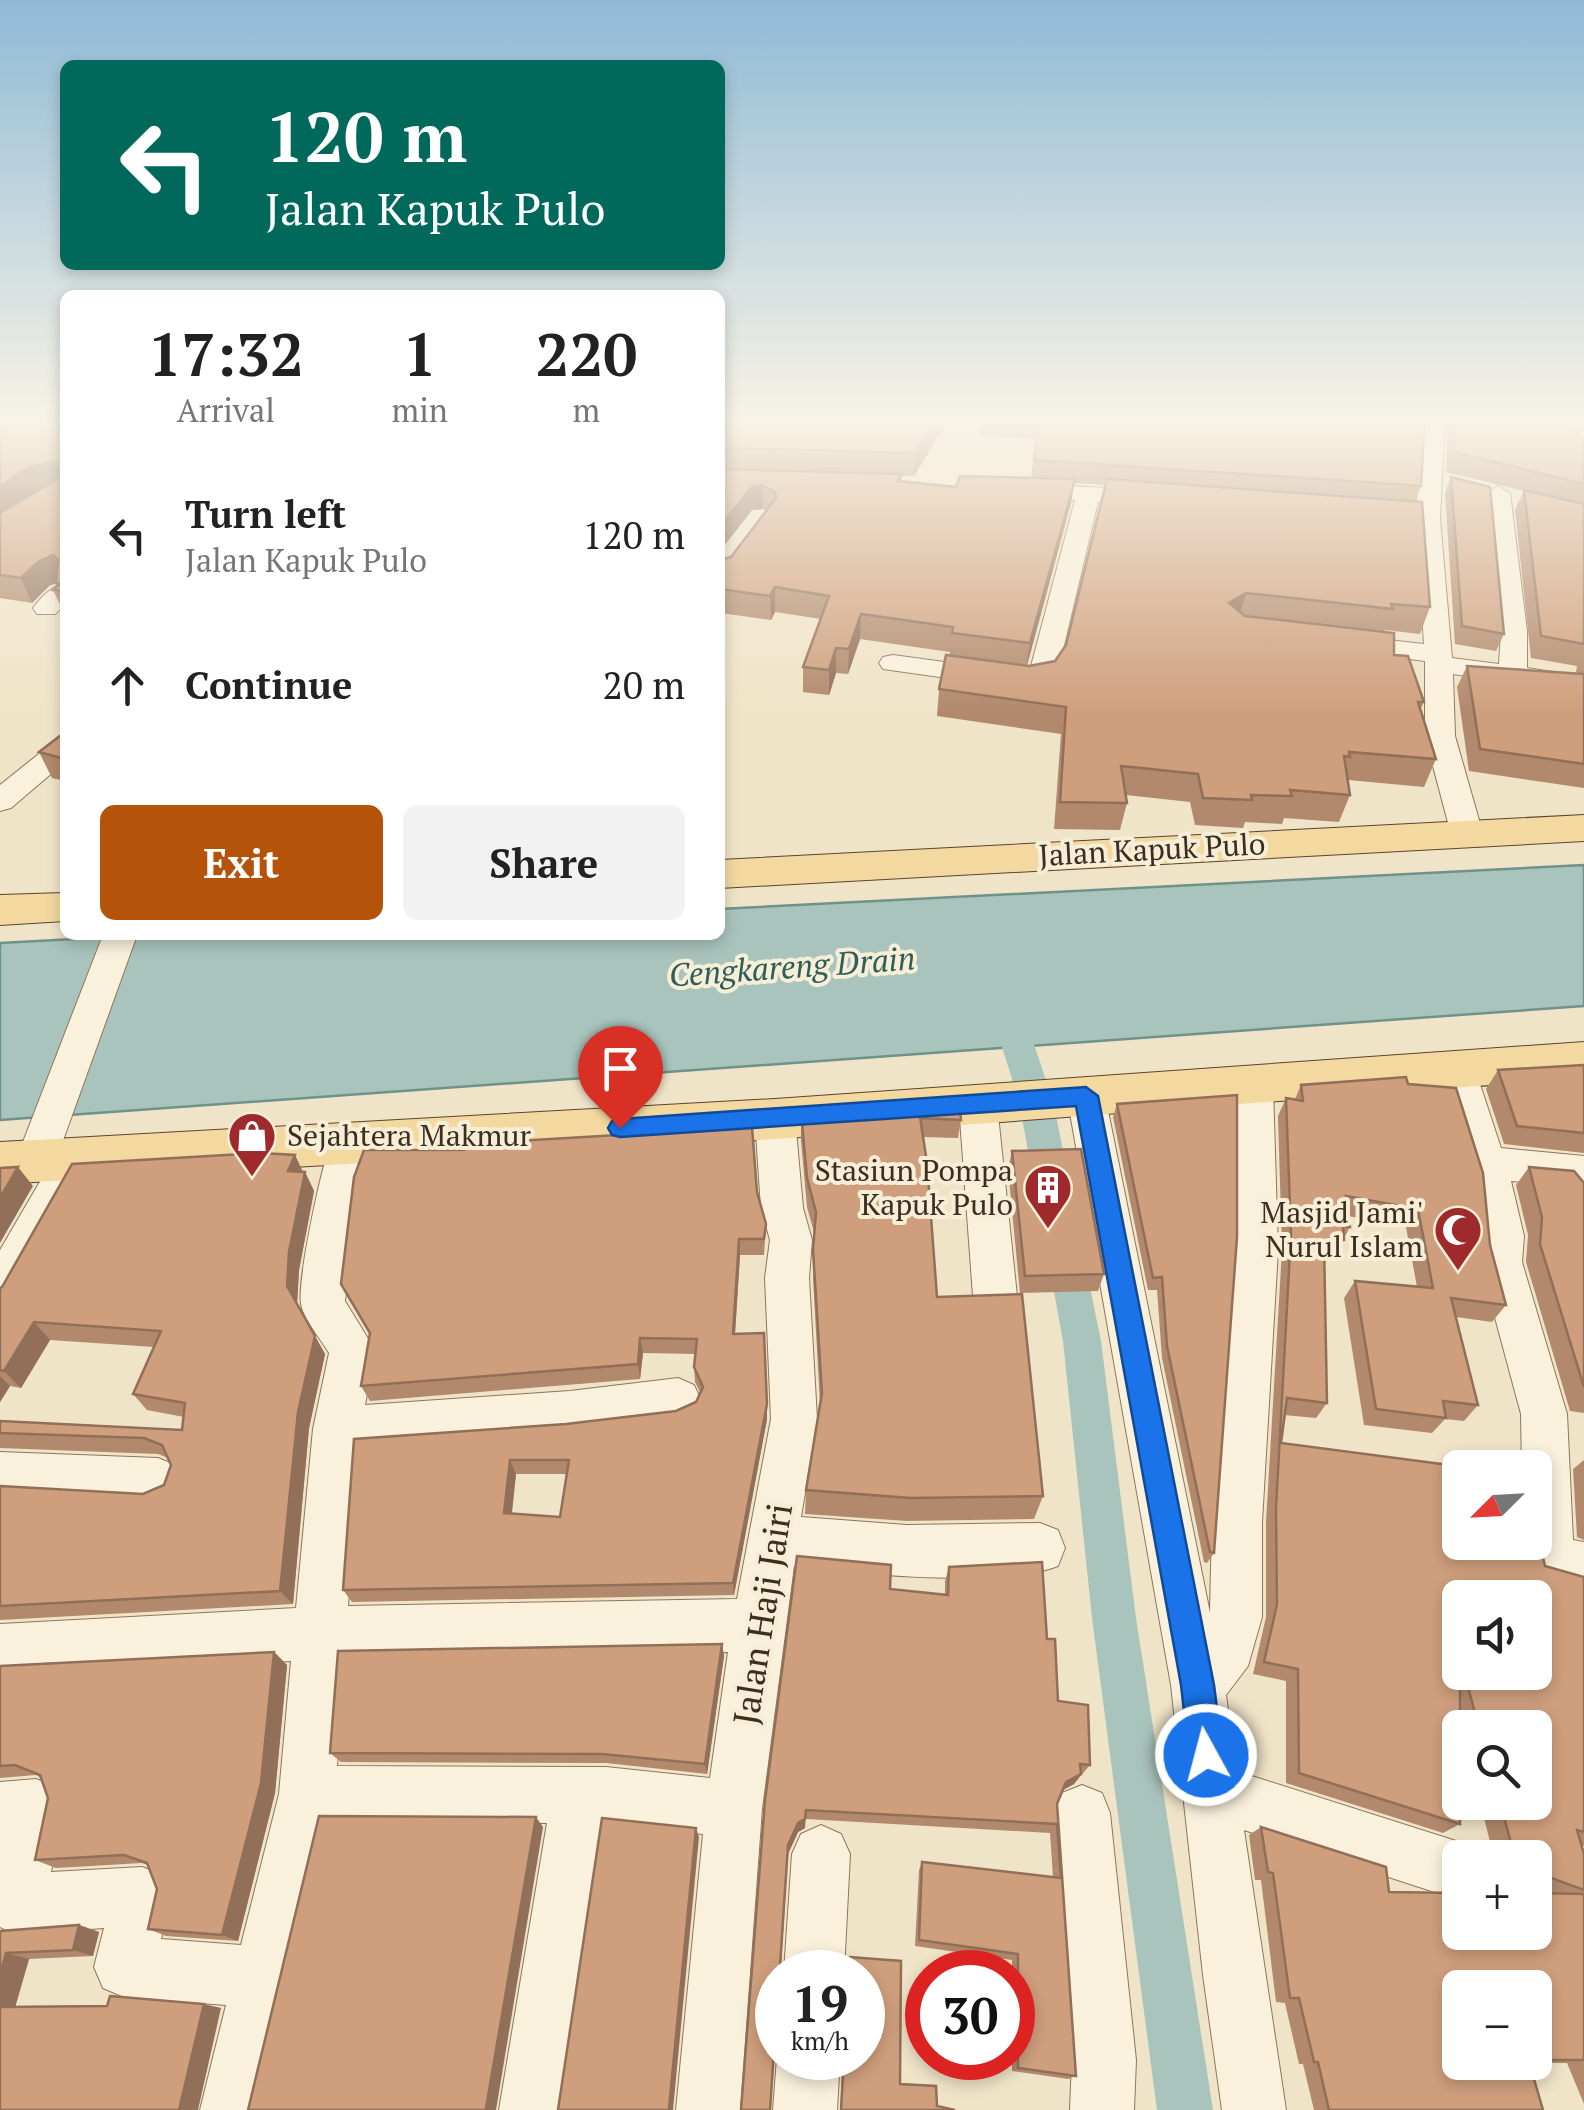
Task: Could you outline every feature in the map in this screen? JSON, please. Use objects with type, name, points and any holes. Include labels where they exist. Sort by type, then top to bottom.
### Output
[{"type":"main road","name":"Jalan Kapuk Pulo","points":[[725,874],[1584,828]]},
{"type":"main road","points":[[0,910],[60,907]]},
{"type":"main road","points":[[39,1154],[349,1144],[775,1119],[1584,1060]]},
{"type":"street","points":[[892,662],[1037,680],[1044,671],[1083,516]]},
{"type":"street","points":[[1419,516],[1439,659],[1440,736],[1467,834]]},
{"type":"street","points":[[1494,516],[1514,631],[1513,675]]},
{"type":"street","points":[[1310,639],[1584,685]]},
{"type":"street","points":[[0,801],[60,752]]},
{"type":"street","points":[[0,1290],[39,1154],[118,940]]},
{"type":"street","points":[[1457,1072],[1486,1163],[1503,1236],[1500,1262],[1544,1414],[1549,1560],[1584,1567]]},
{"type":"street","points":[[1198,1685],[1225,1661],[1234,1629],[1236,1527],[1252,1374],[1258,1140],[1254,1087]]},
{"type":"street","points":[[1074,1096],[1198,1685],[1232,1975],[1254,2110]]},
{"type":"street","points":[[985,1104],[995,1296]]},
{"type":"street","name":"Jalan Haji Jairi","points":[[708,2110],[734,1810],[758,1625],[794,1418],[787,1278],[791,1240],[782,1208],[775,1119]]},
{"type":"street","points":[[232,2110],[307,1794],[337,1429],[352,1350],[323,1304],[349,1144]]},
{"type":"street","points":[[1486,1163],[1574,1169],[1584,1185]]},
{"type":"street","points":[[337,1429],[678,1400]]},
{"type":"street","points":[[0,1475],[158,1482]]},
{"type":"street","points":[[774,1539],[860,1551],[942,1553],[1040,1548]]},
{"type":"street","points":[[0,1650],[323,1634],[758,1625]]},
{"type":"street","points":[[1210,1790],[1442,1865]]},
{"type":"street","points":[[307,1794],[580,1794],[734,1810]]},
{"type":"street","points":[[531,2110],[580,1794]]},
{"type":"street","points":[[0,1810],[36,1806],[15,1904],[142,1896],[124,1967],[262,1977]]},
{"type":"street","points":[[1082,1813],[1104,2060],[1102,2110]]},
{"type":"street","points":[[815,1950],[822,1854]]},
{"type":"street","points":[[806,2110],[808,2080]]},
{"type":"water","name":"Cengkareng Drain","points":[[1584,865],[1584,1006],[0,1120],[0,943],[725,940],[725,909]]},
{"type":"building","points":[[0,516],[60,516],[60,584],[56,583],[58,559],[53,555],[38,562],[21,578],[0,575]]},
{"type":"building","points":[[762,516],[1065,516],[1030,643],[952,633],[953,627],[861,614],[849,649],[836,648],[829,670],[803,667],[829,596],[775,587],[770,596],[725,590],[725,559],[731,557]]},
{"type":"building","points":[[1098,516],[1423,516],[1430,607],[1391,604],[1393,609],[1246,593],[1229,603],[1245,616],[1394,633],[1394,655],[1408,656],[1424,702],[1418,702],[1436,759],[1349,752],[1350,757],[1344,756],[1350,795],[1290,790],[1292,796],[1251,795],[1252,800],[1203,798],[1198,774],[1121,766],[1127,803],[1060,802],[1066,707],[939,689],[946,655],[1029,666],[1055,661],[1066,645]]},
{"type":"building","points":[[1454,516],[1493,516],[1504,634],[1462,626]]},
{"type":"building","points":[[1527,516],[1584,516],[1584,644],[1541,636]]},
{"type":"building","points":[[1467,666],[1584,674],[1584,764],[1480,749]]},
{"type":"building","points":[[60,736],[60,758],[39,752]]},
{"type":"building","points":[[1584,1065],[1584,1133],[1517,1126],[1498,1070]]},
{"type":"building","points":[[1406,1077],[1408,1084],[1456,1088],[1483,1173],[1490,1245],[1506,1305],[1451,1298],[1478,1405],[1443,1401],[1446,1418],[1376,1409],[1355,1281],[1433,1288],[1418,1209],[1346,1196],[1350,1227],[1343,1226],[1344,1240],[1324,1242],[1327,1403],[1287,1398],[1281,1443],[1442,1464],[1442,1560],[1544,1560],[1545,1566],[1584,1577],[1584,1832],[1577,1830],[1584,1854],[1584,1890],[1552,1878],[1552,1840],[1510,1840],[1505,1820],[1552,1820],[1552,1710],[1474,1710],[1469,1690],[1552,1690],[1552,1580],[1442,1580],[1442,1690],[1460,1690],[1460,1710],[1442,1710],[1442,1818],[1299,1773],[1298,1669],[1264,1662],[1277,1604],[1276,1508],[1291,1233],[1286,1098],[1303,1101],[1301,1085]]},
{"type":"building","points":[[1237,1095],[1237,1237],[1214,1553],[1210,1552],[1167,1346],[1162,1277],[1153,1278],[1117,1104]]},
{"type":"building","points":[[850,1108],[850,1113],[919,1110],[937,1297],[1022,1294],[1043,1496],[911,1498],[806,1490],[822,1393],[813,1250],[816,1212],[807,1178],[801,1111]]},
{"type":"building","points":[[960,1110],[961,1120],[920,1118],[919,1113]]},
{"type":"building","points":[[752,1127],[757,1192],[766,1224],[764,1239],[739,1239],[733,1334],[764,1333],[767,1404],[733,1583],[343,1590],[354,1439],[566,1424],[676,1411],[696,1402],[703,1387],[694,1367],[697,1339],[640,1338],[638,1364],[361,1386],[370,1333],[341,1284],[354,1177],[364,1150],[464,1150],[466,1144]],"holes":[[[510,1460],[569,1460],[560,1517],[504,1513]]]},
{"type":"building","name":"Stasiun Pompa Kapuk Pulo","points":[[1081,1149],[1104,1274],[1025,1276],[1012,1151]]},
{"type":"building","points":[[261,1153],[295,1155],[288,1171],[305,1172],[289,1252],[287,1286],[315,1336],[298,1412],[280,1591],[0,1606],[0,1486],[143,1494],[164,1485],[171,1465],[162,1445],[144,1438],[0,1433],[0,1421],[182,1430],[185,1403],[133,1394],[161,1331],[34,1322],[4,1371],[0,1370],[0,1288],[72,1164]]},
{"type":"building","points":[[18,1167],[0,1198],[0,1168]]},
{"type":"building","points":[[1529,1167],[1574,1171],[1584,1183],[1584,1387],[1540,1244],[1542,1217]]},
{"type":"building","points":[[797,1556],[891,1565],[890,1589],[948,1595],[949,1567],[1042,1562],[1047,1639],[1055,1639],[1058,1701],[1088,1705],[1090,1765],[1080,1764],[1081,1774],[1066,1782],[1057,1804],[1076,2076],[1035,2070],[1035,1950],[990,1950],[919,1940],[922,1862],[1061,1878],[1057,1824],[806,1810],[805,1819],[798,1823],[788,1845],[781,1950],[755,1950],[755,2080],[772,2080],[770,2110],[741,2110],[765,1800]]},
{"type":"building","points":[[722,1644],[705,1764],[602,1754],[330,1753],[338,1651]]},
{"type":"building","points":[[274,1652],[261,1783],[222,1935],[148,1929],[157,1889],[147,1863],[124,1855],[35,1860],[48,1798],[40,1775],[15,1765],[0,1766],[0,1666]]},
{"type":"building","points":[[319,1816],[536,1817],[488,2110],[248,2110]]},
{"type":"building","points":[[602,1818],[696,1828],[670,2110],[558,2110]]},
{"type":"building","points":[[1261,1827],[1386,1867],[1389,1892],[1442,1893],[1442,1950],[1552,1950],[1552,1893],[1584,1894],[1584,2060],[1552,2060],[1552,1970],[1442,1970],[1442,2080],[1534,2080],[1543,2110],[1329,2110],[1299,1998],[1290,1998],[1273,1873],[1268,1872]]},
{"type":"building","points":[[79,1925],[73,1950],[6,1953],[0,1975],[0,1931]]},
{"type":"building","points":[[885,1960],[901,1961],[900,2084],[936,2086],[937,2106],[955,2110],[841,2110],[843,2080],[885,2080]]},
{"type":"building","points":[[110,1996],[204,2004],[179,2110],[0,2110],[0,2007],[107,2006]]},
{"type":"waterway","points":[[1005,1006],[1036,1101],[1053,1190]]},
{"type":"waterway","points":[[1064,1248],[1082,1341],[1114,1618],[1185,2110]]},
{"type":"place","name":"Sejahtera Makmur","points":[[252,1178]]},
{"type":"place","name":"Stasiun Pompa Kapuk Pulo","points":[[1048,1230]]},
{"type":"place","name":"Masjid Jami' Nurul Islam","points":[[1458,1272]]},
{"type":"route","points":[[620,1128],[1086,1096],[1198,1685],[1206,1755]]}]
